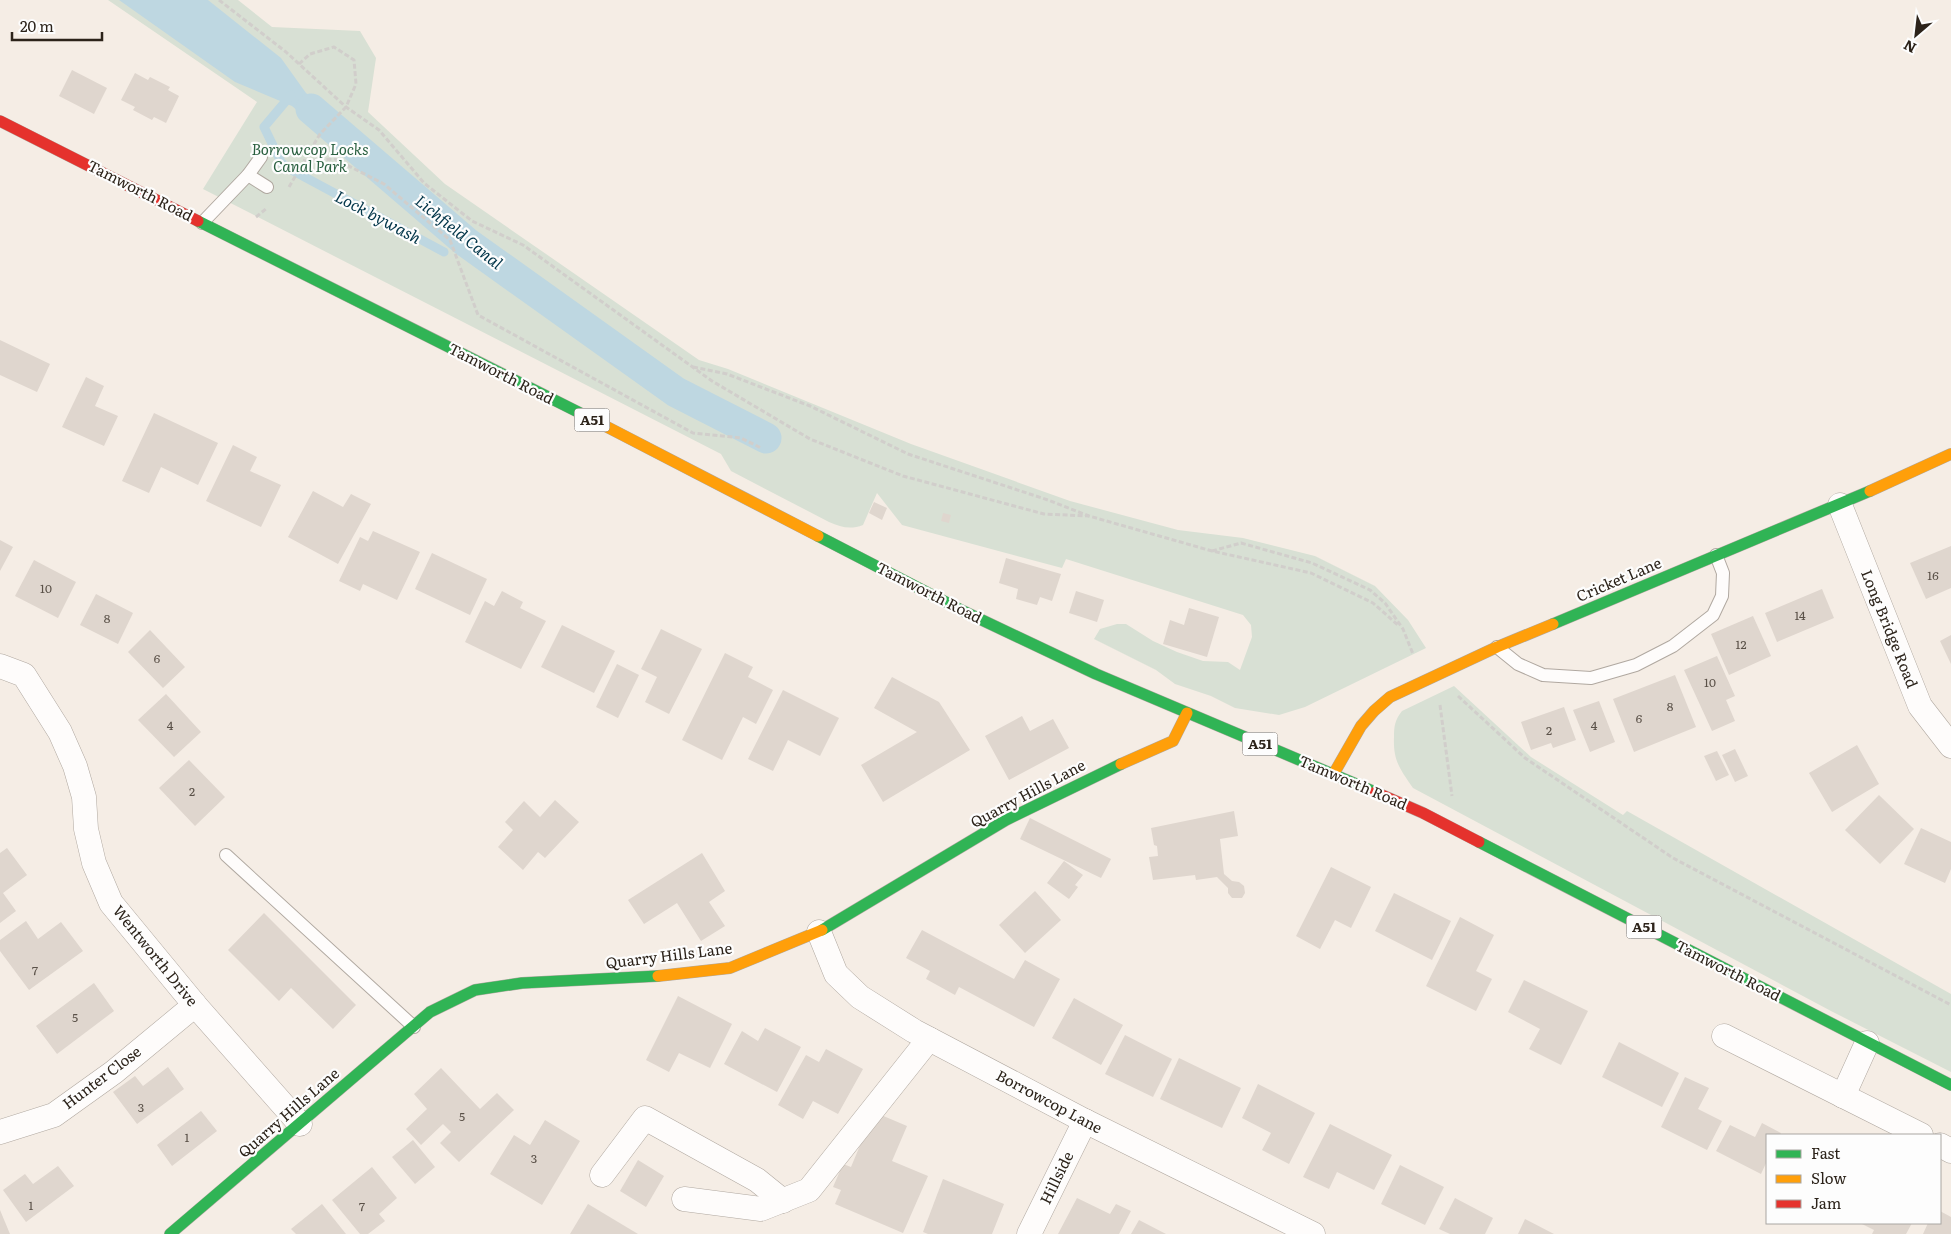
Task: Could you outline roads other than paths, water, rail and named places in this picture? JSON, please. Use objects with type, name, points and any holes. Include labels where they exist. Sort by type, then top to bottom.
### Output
[{"type":"main road","name":"Tamworth Road","points":[[0,121],[682,466],[963,611],[1096,674],[1423,813],[1951,1085]]},
{"type":"main road","name":"Cricket Lane","points":[[1333,775],[1361,726],[1390,697],[1497,647],[1840,505],[1951,454]]},
{"type":"main road","name":"Quarry Hills Lane","points":[[174,1233],[430,1012],[475,990],[522,983],[645,977],[730,968],[819,932],[1006,820],[1094,776],[1173,741],[1187,713]]},
{"type":"street","name":"Long Bridge Road","points":[[1840,505],[1920,706],[1951,746]]},
{"type":"street","name":"Wentworth Drive","points":[[0,666],[24,675],[60,732],[84,797],[86,829],[94,863],[111,903],[195,1005],[300,1124]]},
{"type":"street","name":"Borrowcop Lane","points":[[819,932],[836,974],[860,997],[928,1038],[1085,1121],[1313,1234]]},
{"type":"street","name":"Hunter Close","points":[[0,1132],[54,1115],[114,1072],[195,1005]]},
{"type":"street","points":[[1724,1036],[1919,1134]]},
{"type":"street","points":[[684,1199],[761,1209],[809,1190],[928,1038]]},
{"type":"street","points":[[1843,1096],[1867,1043]]},
{"type":"street","points":[[602,1175],[645,1118],[757,1180],[783,1201]]},
{"type":"street","name":"Hillside","points":[[1029,1234],[1085,1121]]},
{"type":"lane","points":[[202,223],[248,175],[261,157]]},
{"type":"lane","points":[[248,175],[267,188]]},
{"type":"lane","points":[[1497,647],[1518,664],[1543,675],[1592,678],[1636,665],[1673,646],[1713,615],[1722,596],[1723,573],[1716,555]]},
{"type":"lane","points":[[226,855],[414,1027]]},
{"type":"water","points":[[119,0],[208,0],[281,58],[306,93],[350,132],[343,135],[336,144],[292,106],[235,82]]},
{"type":"waterway","name":"Lock bywash","points":[[291,95],[264,127],[281,162],[286,167],[444,252]]},
{"type":"waterway","name":"Lichfield Canal","points":[[311,109],[466,242],[676,392],[766,438]]},
{"type":"park label","name":"Borrowcop Locks Canal Park","points":[[310,158]]}]
